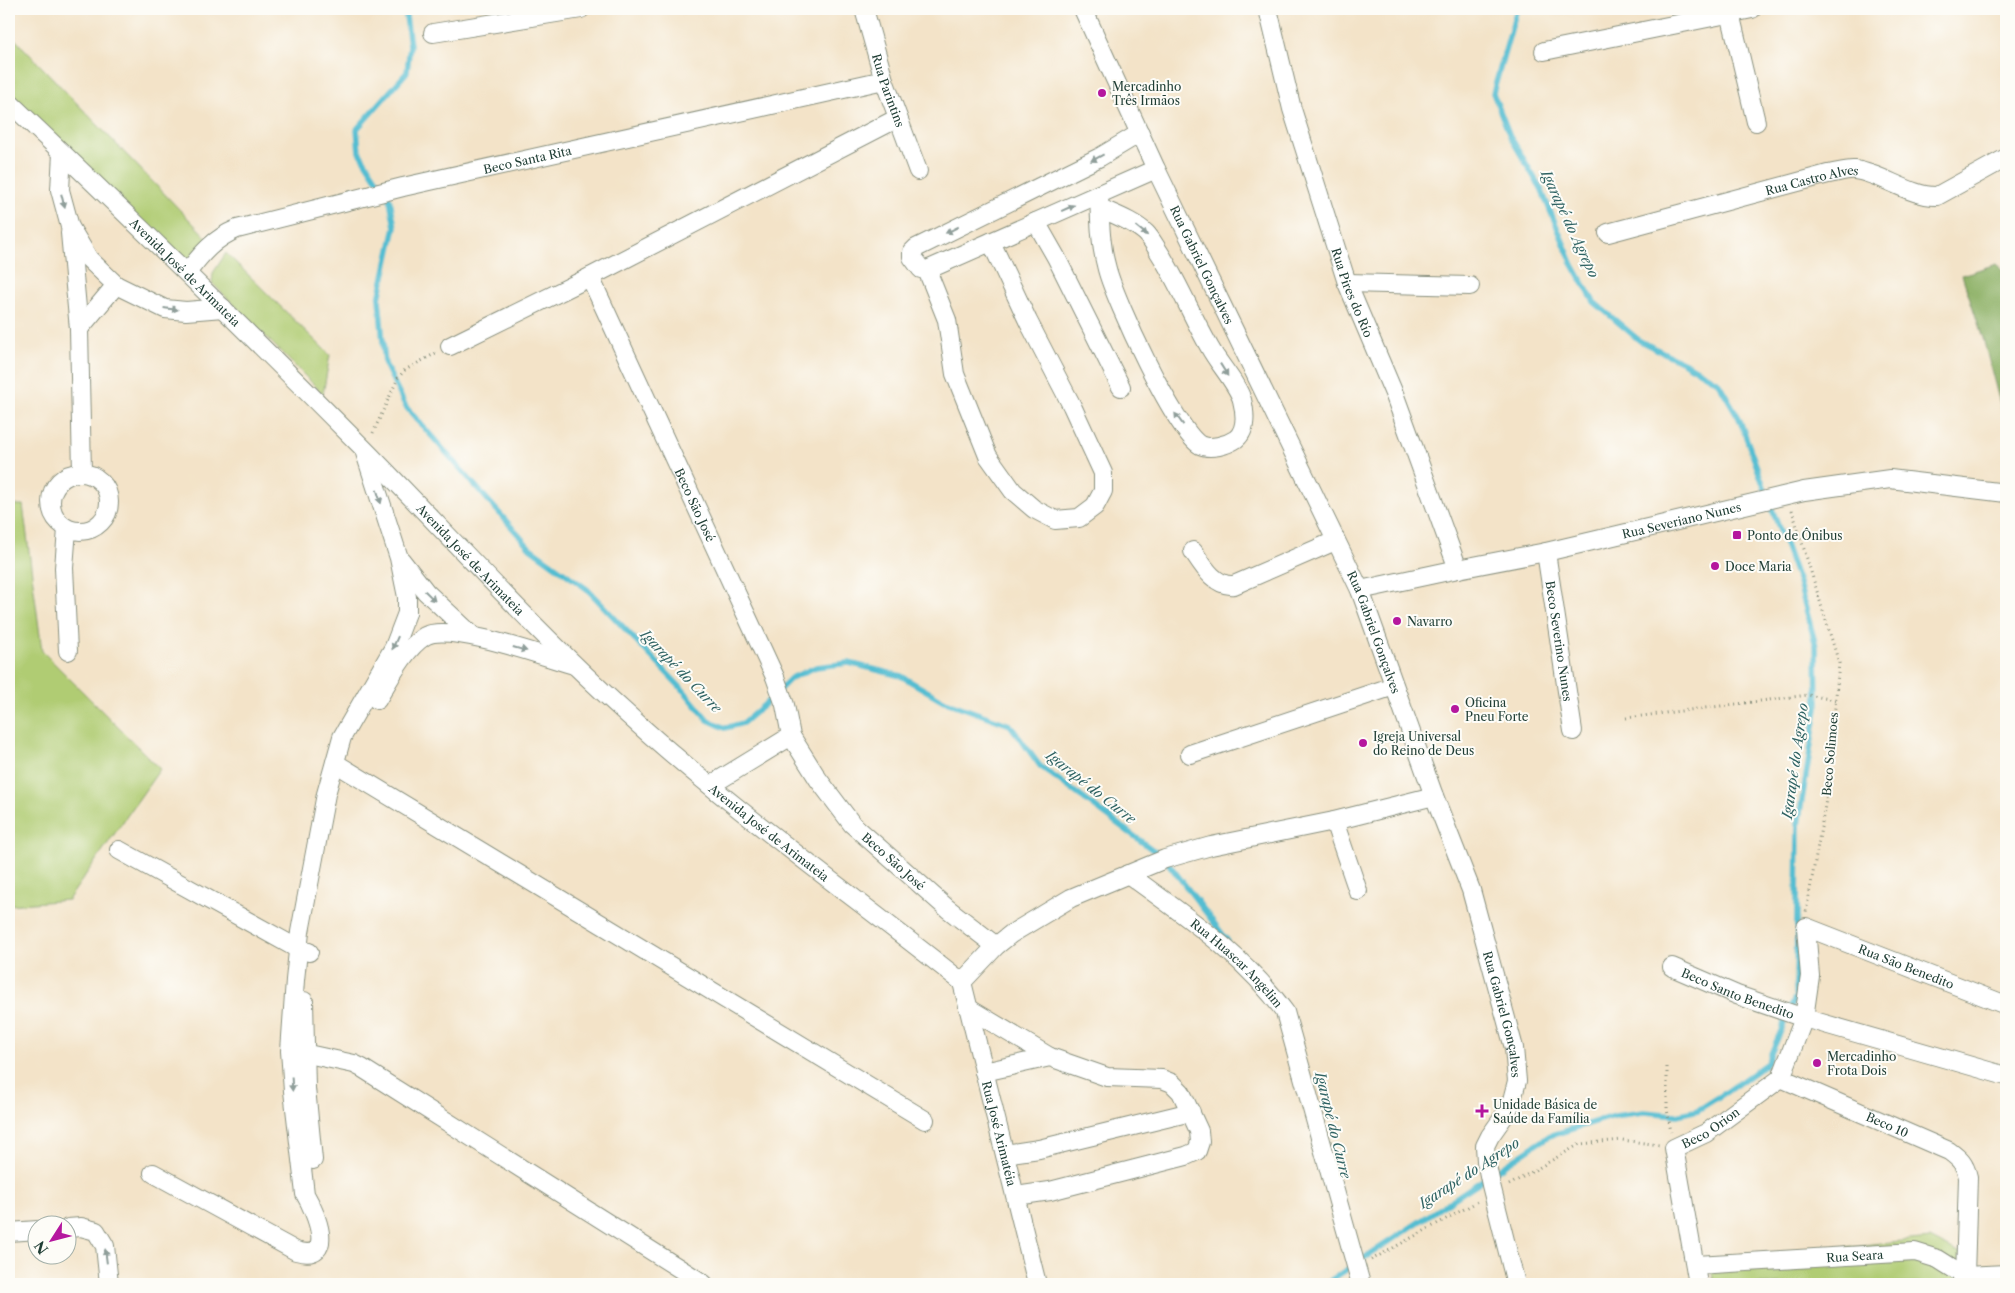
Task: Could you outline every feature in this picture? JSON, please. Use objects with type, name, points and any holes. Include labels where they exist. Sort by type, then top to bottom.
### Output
[{"type":"street","points":[[432,33],[581,9]]},
{"type":"street","name":"Rua Parintins","points":[[864,9],[884,80],[918,171]]},
{"type":"street","name":"Rua Gabriel Gonçalves","points":[[1083,9],[1156,170],[1360,590],[1434,796],[1471,890],[1514,1048],[1517,1080],[1506,1112],[1485,1146],[1491,1185],[1516,1284]]},
{"type":"street","name":"Rua Pires do Río","points":[[1268,9],[1292,109],[1347,283],[1394,396],[1458,568]]},
{"type":"street","points":[[1544,50],[1752,9]]},
{"type":"street","points":[[1730,13],[1756,122]]},
{"type":"street","name":"Beco Santa Rita","points":[[187,272],[215,242],[228,233],[237,230],[403,187],[884,80]]},
{"type":"street","name":"Avenida José de Arimateia","points":[[9,102],[187,272],[574,665],[627,714],[752,820],[873,911],[962,982]]},
{"type":"street","points":[[450,346],[590,277],[898,118]]},
{"type":"street","points":[[1140,133],[1100,156],[916,248],[912,252],[912,257],[921,270],[927,270],[1036,222],[1099,201],[1156,170]]},
{"type":"street","points":[[62,152],[60,190],[70,227],[79,329],[82,473]]},
{"type":"street","name":"Rua Castro Alves","points":[[1608,233],[1828,174],[1853,170],[1880,176],[1926,197],[1937,196],[2006,158]]},
{"type":"street","points":[[1099,201],[1147,234],[1168,266],[1210,348],[1241,397],[1244,424],[1236,439],[1215,447],[1201,446],[1192,438],[1170,407],[1132,330],[1107,271],[1100,237],[1099,201]]},
{"type":"street","points":[[1036,222],[1056,257],[1121,387]]},
{"type":"street","points":[[70,227],[88,259],[116,285],[165,309],[186,311],[223,308]]},
{"type":"street","points":[[927,270],[947,320],[955,374],[988,456],[1013,491],[1034,509],[1055,520],[1079,518],[1095,506],[1103,492],[1103,473],[991,242]]},
{"type":"street","name":"Beco São José","points":[[590,277],[775,677],[785,705],[791,736],[818,779],[852,824],[948,910],[996,946]]},
{"type":"street","points":[[1347,283],[1470,286]]},
{"type":"street","points":[[79,329],[116,285]]},
{"type":"street","points":[[153,1173],[296,1251],[304,1254],[312,1253],[318,1249],[321,1243],[314,1209],[316,1192],[306,1094],[298,1052],[295,980],[312,926],[342,737],[387,659],[406,618],[407,597],[400,558],[384,515],[364,450]]},
{"type":"street","points":[[82,473],[93,476],[102,483],[108,493],[109,504],[106,516],[99,525],[90,530],[78,532],[67,529],[58,522],[52,512],[50,500],[53,489],[60,480],[70,474],[82,473]]},
{"type":"street","name":"Rua Severiano Nunes","points":[[1360,590],[1458,568],[1546,552],[1784,496],[1890,478],[2006,493]]},
{"type":"street","points":[[67,529],[64,568],[68,651]]},
{"type":"street","points":[[1193,551],[1218,582],[1234,585],[1335,541]]},
{"type":"street","name":"Beco Severino Nunes","points":[[1546,552],[1573,731]]},
{"type":"street","points":[[400,558],[426,592],[473,636]]},
{"type":"street","points":[[339,765],[398,666],[422,639],[433,633],[473,636],[574,665]]},
{"type":"street","points":[[1190,754],[1394,686]]},
{"type":"street","points":[[711,785],[791,736]]},
{"type":"street","points":[[339,765],[926,1120]]},
{"type":"street","points":[[962,982],[996,946],[1011,934],[1071,898],[1165,859],[1211,846],[1334,821],[1434,796]]},
{"type":"street","points":[[1334,821],[1358,891]]},
{"type":"street","points":[[119,850],[304,951]]},
{"type":"street","name":"Rua Huascar Angelim","points":[[1128,874],[1226,947],[1274,996],[1285,1012],[1361,1284]]},
{"type":"street","points":[[1781,1078],[1804,1018],[1810,976],[1806,927]]},
{"type":"street","name":"Rua São Benedito","points":[[1806,927],[2006,1005]]},
{"type":"street","name":"Beco Santo Benedito","points":[[1672,967],[1737,995],[1804,1018]]},
{"type":"street","name":"Rua José Arimatéia","points":[[962,982],[1038,1284]]},
{"type":"street","points":[[968,1008],[1050,1057],[1097,1075],[1162,1079],[1172,1083],[1181,1092],[1199,1131],[1200,1142],[1197,1151],[1186,1156],[1050,1191],[1016,1196]]},
{"type":"street","points":[[1804,1018],[2006,1076]]},
{"type":"street","points":[[298,1052],[354,1064],[369,1072],[704,1284]]},
{"type":"street","points":[[984,1072],[1050,1057]]},
{"type":"street","name":"Beco 10","points":[[1781,1078],[1949,1151],[1960,1160],[1966,1167],[1968,1177],[1963,1280]]},
{"type":"street","name":"Beco Orion","points":[[1698,1284],[1674,1148],[1706,1133],[1781,1078]]},
{"type":"street","points":[[1005,1154],[1039,1149],[1191,1112]]},
{"type":"street","points":[[78,1227],[96,1230],[105,1246],[109,1284]]},
{"type":"street","points":[[9,1232],[28,1231]]},
{"type":"street","name":"Rua Seara","points":[[1696,1265],[1915,1252],[1938,1258],[1963,1280]]},
{"type":"street","points":[[1963,1280],[2006,1274]]},
{"type":"path","points":[[364,450],[398,378],[405,370],[418,362],[450,346]]},
{"type":"path","name":"Beco Solimoes","points":[[1784,496],[1839,663],[1827,794],[1807,907],[1806,927]]},
{"type":"path","points":[[1626,718],[1808,695],[1836,700]]},
{"type":"path","points":[[1667,1067],[1667,1110]]},
{"type":"green space","points":[[9,33],[209,240],[186,264],[9,94]]},
{"type":"green space","points":[[226,253],[330,355],[323,394],[212,283],[213,273]]},
{"type":"green space","points":[[1996,264],[2006,273],[2006,427],[1983,338],[1962,275]]},
{"type":"green space","points":[[9,505],[23,505],[42,651],[160,769],[68,900],[9,905]]},
{"type":"green space","points":[[1930,1238],[1972,1260],[1959,1284],[1714,1284],[1710,1261]]},
{"type":"waterway","name":"Igarapé do Curre","points":[[405,9],[410,45],[407,72],[357,129],[359,152],[390,200],[395,227],[379,299],[385,364],[406,407],[530,548],[587,589],[685,692],[708,720],[725,728],[743,723],[791,678],[816,667],[849,663],[901,676],[944,701],[1010,725],[1040,766],[1165,859],[1227,940]]},
{"type":"waterway","name":"Igarapé do Agrepo","points":[[1331,1284],[1331,1280],[1549,1136],[1614,1116],[1644,1112],[1677,1115],[1698,1110],[1767,1063],[1796,996],[1798,825],[1817,708],[1816,646],[1799,583],[1739,418],[1718,382],[1640,341],[1594,302],[1573,265],[1541,189],[1510,136],[1493,93],[1517,9]]},
{"type":"place","name":"Mercadinho Três Irmãos","points":[[1102,93]]},
{"type":"place","name":"Ponto de Ônibus","points":[[1737,535]]},
{"type":"place","name":"Doce Maria","points":[[1715,566]]},
{"type":"place","name":"Navarro","points":[[1397,621]]},
{"type":"place","name":"Oficina Pneu Forte","points":[[1455,709]]},
{"type":"place","name":"Igreja Universal do Reino de Deus","points":[[1363,743]]},
{"type":"place","name":"Mercadinho Frota Dois","points":[[1817,1063]]},
{"type":"place","name":"Unidade Básica de Saúde da Família","points":[[1482,1111]]}]
